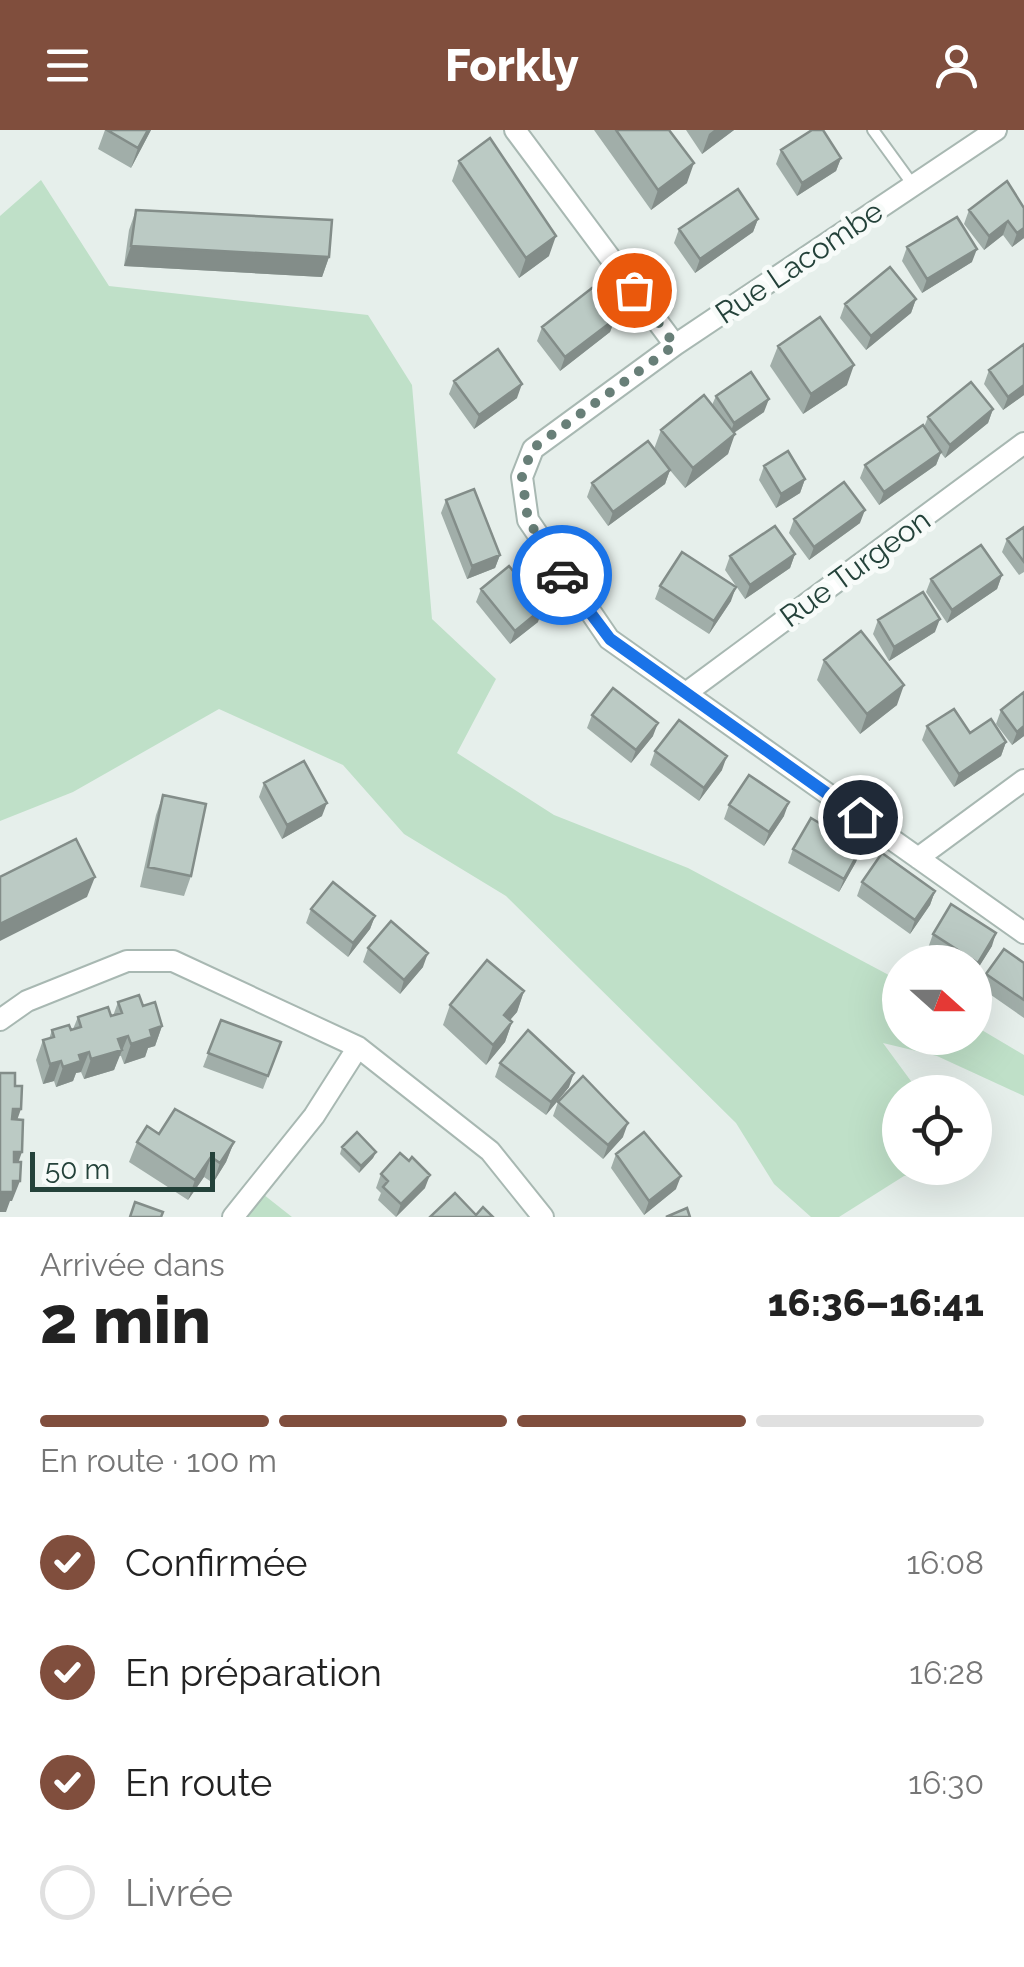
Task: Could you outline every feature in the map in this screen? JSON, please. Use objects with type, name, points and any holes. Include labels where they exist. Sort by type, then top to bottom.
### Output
[{"type":"street","points":[[515,130],[675,345]]},
{"type":"street","name":"Rue Lacombe","points":[[686,693],[610,639],[571,589],[528,520],[522,477],[532,449],[675,345],[996,130]]},
{"type":"street","name":"Rue Turgeon","points":[[686,693],[1024,443]]},
{"type":"street","points":[[686,693],[1024,934]]},
{"type":"street","points":[[918,858],[1024,780]]},
{"type":"street","points":[[0,1020],[27,1001],[126,961],[172,962],[358,1047],[490,1151],[543,1217]]},
{"type":"street","points":[[233,1217],[314,1116],[358,1047]]},
{"type":"lane","points":[[873,130],[913,186]]},
{"type":"green space","points":[[41,180],[109,286],[368,315],[412,385],[432,619],[496,679],[457,753],[554,815],[688,868],[882,971],[882,1055],[892,1055],[907,1075],[882,1075],[882,1185],[890,1185],[839,1217],[811,1217],[774,1184],[736,1123],[506,896],[404,834],[343,765],[219,709],[73,792],[0,821],[0,216]]},
{"type":"green space","points":[[992,1036],[1024,1055],[1024,1096],[992,1081],[992,1075],[978,1075],[933,1055],[992,1055]]},
{"type":"green space","points":[[254,1187],[292,1217],[233,1217]]},
{"type":"building","points":[[107,130],[148,130],[138,148]]},
{"type":"building","points":[[616,130],[669,130],[694,163],[658,190]]},
{"type":"building","points":[[812,130],[823,130],[841,158],[802,183],[781,150]]},
{"type":"building","points":[[490,138],[556,236],[526,258],[459,161]]},
{"type":"building","points":[[1007,181],[1024,208],[1024,228],[1017,233],[1008,221],[989,236],[969,210]]},
{"type":"building","points":[[738,189],[758,219],[700,259],[679,229]]},
{"type":"building","points":[[136,210],[332,220],[329,257],[131,246]]},
{"type":"building","points":[[957,217],[977,249],[927,279],[907,247]]},
{"type":"building","points":[[890,267],[916,299],[871,336],[845,304]]},
{"type":"building","points":[[592,288],[615,319],[565,357],[542,327]]},
{"type":"building","points":[[820,317],[854,365],[811,394],[778,346]]},
{"type":"building","points":[[1024,344],[1024,385],[1008,397],[989,370]]},
{"type":"building","points":[[498,349],[522,384],[479,415],[454,381]]},
{"type":"building","points":[[751,372],[769,399],[734,423],[716,396]]},
{"type":"building","points":[[971,382],[993,409],[950,445],[928,417]]},
{"type":"building","points":[[704,395],[735,434],[693,468],[661,430]]},
{"type":"building","points":[[923,425],[941,452],[884,492],[865,465]]},
{"type":"building","points":[[648,441],[670,470],[613,512],[592,483]]},
{"type":"building","points":[[788,451],[805,479],[781,494],[764,466]]},
{"type":"building","points":[[844,482],[865,510],[814,547],[794,519]]},
{"type":"building","points":[[474,489],[500,555],[472,566],[446,500]]},
{"type":"building","points":[[775,526],[795,554],[750,585],[730,556]]},
{"type":"building","points":[[1024,527],[1024,562],[1007,539]]},
{"type":"building","points":[[981,545],[1002,575],[952,610],[931,579]]},
{"type":"building","points":[[682,552],[736,587],[714,621],[660,586]]},
{"type":"building","points":[[509,566],[543,608],[515,631],[481,589]]},
{"type":"building","points":[[923,592],[940,619],[894,647],[878,620]]},
{"type":"building","points":[[861,631],[904,685],[867,714],[824,660]]},
{"type":"building","points":[[613,688],[658,723],[636,750],[592,715]]},
{"type":"building","points":[[1024,692],[1024,726],[1017,732],[1001,710]]},
{"type":"building","points":[[954,709],[970,733],[991,719],[1006,742],[959,774],[927,726]]},
{"type":"building","points":[[679,720],[727,756],[704,788],[655,751]]},
{"type":"building","points":[[304,761],[327,803],[287,825],[264,783]]},
{"type":"building","points":[[749,775],[789,802],[769,832],[729,805]]},
{"type":"building","points":[[163,795],[206,804],[191,876],[148,867]]},
{"type":"building","points":[[811,818],[861,848],[844,879],[793,849]]},
{"type":"building","points":[[76,839],[95,877],[0,924],[0,877]]},
{"type":"building","points":[[882,853],[935,891],[915,920],[862,882]]},
{"type":"building","points":[[333,882],[375,916],[353,943],[311,909]]},
{"type":"building","points":[[951,904],[996,933],[989,945],[950,945],[933,934]]},
{"type":"building","points":[[391,921],[428,953],[404,980],[368,948]]},
{"type":"building","points":[[1004,949],[1024,963],[1024,1000],[992,978],[992,966]]},
{"type":"building","points":[[487,960],[524,991],[504,1015],[512,1022],[493,1045],[450,1005]]},
{"type":"building","points":[[139,995],[143,1006],[155,1002],[162,1026],[150,1030],[152,1037],[131,1044],[128,1036],[118,1039],[122,1050],[91,1059],[89,1052],[79,1055],[81,1061],[63,1067],[61,1061],[50,1064],[43,1040],[54,1037],[52,1030],[69,1025],[71,1030],[81,1027],[78,1017],[108,1007],[111,1016],[122,1013],[118,1002]]},
{"type":"building","points":[[221,1020],[281,1042],[268,1076],[208,1053]]},
{"type":"building","points":[[528,1030],[574,1073],[551,1102],[500,1063]]},
{"type":"building","points":[[0,1073],[15,1073],[15,1086],[22,1086],[21,1109],[13,1109],[12,1119],[23,1120],[22,1152],[14,1152],[14,1162],[21,1162],[20,1181],[13,1181],[13,1192],[0,1192]]},
{"type":"building","points":[[583,1076],[628,1123],[608,1145],[558,1102]]},
{"type":"building","points":[[175,1109],[234,1142],[220,1163],[211,1157],[195,1180],[137,1142],[147,1126],[159,1134]]},
{"type":"building","points":[[357,1132],[376,1152],[361,1166],[342,1147]]},
{"type":"building","points":[[644,1132],[681,1176],[649,1201],[616,1154]]},
{"type":"building","points":[[400,1153],[409,1161],[412,1157],[430,1175],[401,1204],[383,1187],[388,1181],[381,1174]]},
{"type":"building","points":[[455,1193],[476,1215],[483,1207],[493,1217],[430,1217]]},
{"type":"building","points":[[135,1202],[163,1212],[161,1217],[130,1217]]},
{"type":"building","points":[[687,1208],[690,1217],[666,1217]]},
{"type":"way so far","points":[[562,575],[528,520],[522,477],[532,449],[675,345],[634,290]]},
{"type":"route","points":[[562,575],[610,639],[860,817]]}]
